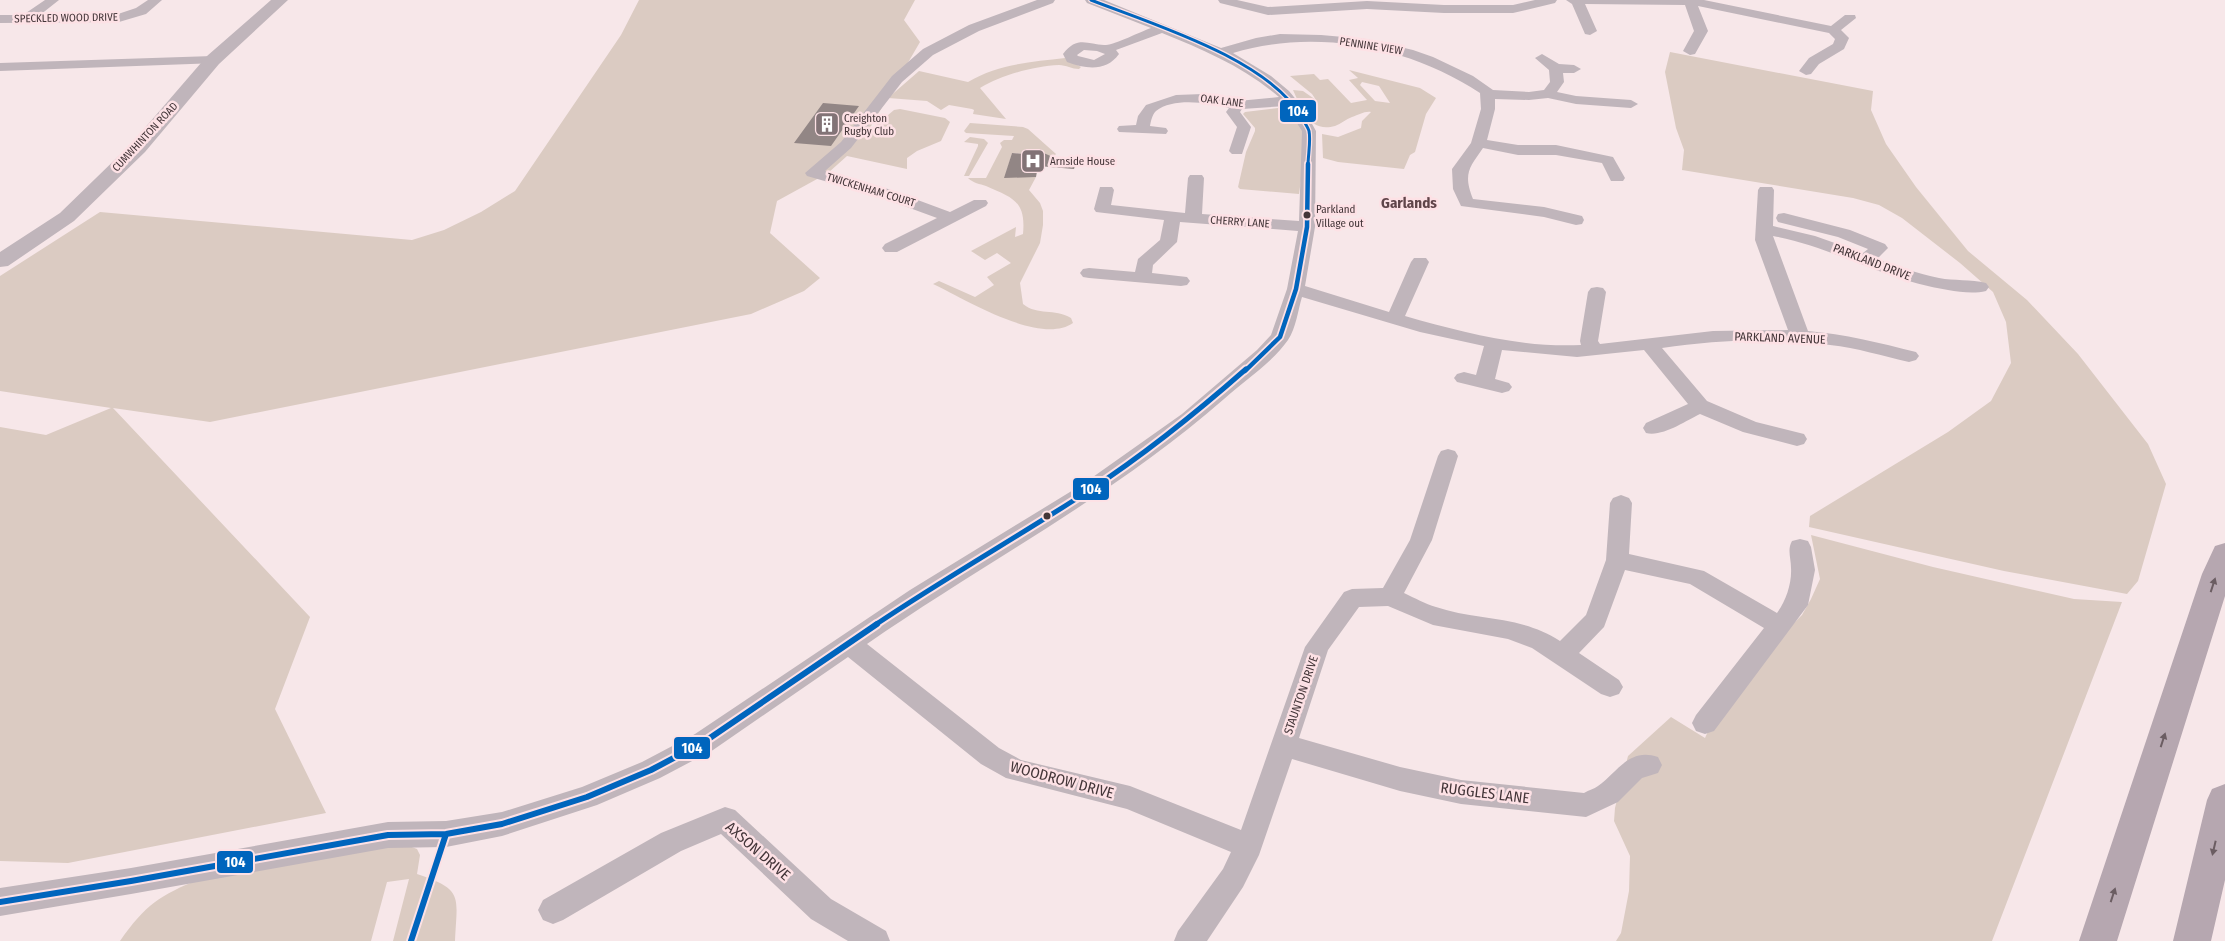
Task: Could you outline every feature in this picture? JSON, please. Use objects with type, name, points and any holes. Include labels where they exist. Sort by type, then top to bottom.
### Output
[{"type":"highway","points":[[2098,941],[2225,554]]},
{"type":"highway","points":[[2192,941],[2225,800]]},
{"type":"street","points":[[26,19],[53,0]]},
{"type":"street","name":"SPECKLED WOOD DRIVE","points":[[0,19],[119,18],[140,11],[156,0]]},
{"type":"street","name":"CUMWHINTON ROAD","points":[[0,260],[67,217],[138,148],[213,60],[280,0]]},
{"type":"street","name":"TWICKENHAM COURT","points":[[950,218],[901,198],[849,181],[813,173],[846,145],[872,114],[897,79],[928,52],[974,28],[1049,0]]},
{"type":"street","points":[[0,902],[388,836],[446,834],[502,824],[587,796],[651,770],[704,742],[975,559],[1091,489],[1189,419],[1264,354],[1280,337],[1296,289],[1307,227],[1309,131],[1303,116],[1263,77],[1223,52],[1091,0]]},
{"type":"street","points":[[1224,0],[1268,11],[1367,5],[1443,4],[1512,9],[1551,0]]},
{"type":"street","points":[[1590,31],[1575,1],[1690,1],[1833,30],[1842,38],[1839,46],[1814,62],[1806,71]]},
{"type":"street","points":[[1690,1],[1701,31],[1690,51]]},
{"type":"street","points":[[1833,30],[1850,18]]},
{"type":"street","points":[[1107,49],[1162,28]]},
{"type":"street","name":"PENNINE VIEW","points":[[1223,52],[1265,40],[1280,38],[1356,41],[1396,48],[1440,62],[1467,77],[1487,91],[1487,94]]},
{"type":"street","points":[[1542,58],[1556,68],[1574,68]]},
{"type":"street","points":[[0,66],[213,60]]},
{"type":"street","points":[[1548,94],[1557,82],[1556,68]]},
{"type":"street","points":[[1576,220],[1544,212],[1467,203],[1462,189],[1460,169],[1480,143],[1488,109],[1487,94],[1529,96],[1548,94],[1576,100],[1631,104]]},
{"type":"street","name":"OAK LANE","points":[[1142,130],[1147,111],[1170,100],[1203,98],[1238,105],[1289,101]]},
{"type":"street","points":[[1237,151],[1244,130],[1233,112],[1238,105]]},
{"type":"street","points":[[1124,129],[1160,130]]},
{"type":"street","points":[[1480,143],[1518,150],[1556,150],[1608,160],[1617,178]]},
{"type":"street","points":[[1193,219],[1196,178]]},
{"type":"street","name":"CHERRY LANE","points":[[1106,190],[1102,209],[1193,219],[1307,227]]},
{"type":"street","points":[[1766,190],[1764,240],[1800,336]]},
{"type":"street","points":[[892,248],[980,203]]},
{"type":"street","points":[[1142,278],[1144,263],[1168,242],[1174,217]]},
{"type":"street","points":[[1783,218],[1859,237],[1879,248],[1865,261]]},
{"type":"street","name":"PARKLAND DRIVE","points":[[1764,230],[1788,234],[1824,244],[1865,261],[1941,285],[1980,287]]},
{"type":"street","points":[[1824,244],[1836,230]]},
{"type":"street","points":[[1396,318],[1419,261]]},
{"type":"street","points":[[1089,273],[1181,281]]},
{"type":"street","name":"PARKLAND AVENUE","points":[[1296,289],[1443,332],[1494,344],[1562,351],[1650,345],[1694,338],[1800,336],[1855,343],[1909,356]]},
{"type":"street","points":[[1593,350],[1589,341],[1596,292]]},
{"type":"street","points":[[1464,378],[1493,385],[1494,344]]},
{"type":"street","points":[[1650,345],[1700,406],[1750,427],[1797,438]]},
{"type":"street","points":[[1653,428],[1700,406]]},
{"type":"street","points":[[1448,456],[1421,540],[1390,597],[1433,616],[1509,630],[1541,641],[1610,687]]},
{"type":"street","points":[[1562,654],[1596,620],[1617,560],[1622,503]]},
{"type":"street","points":[[1705,723],[1796,605],[1803,570],[1800,547]]},
{"type":"street","points":[[1617,560],[1696,577],[1780,626]]},
{"type":"street","name":"STAUNTON DRIVE","points":[[1189,941],[1233,878],[1248,846],[1317,647],[1352,598],[1390,597]]},
{"type":"street","name":"WOODROW DRIVE","points":[[848,643],[931,707],[990,756],[1015,770],[1130,798],[1248,846]]},
{"type":"street","name":"RUGGLES LANE","points":[[1284,745],[1400,779],[1461,792],[1586,805],[1608,794],[1634,769],[1649,765]]},
{"type":"street","name":"AXSON DRIVE","points":[[553,910],[671,842],[725,819],[821,909],[875,941]]},
{"type":"shaded area","points":[[639,0],[915,0],[904,20],[920,42],[867,133],[894,110],[900,109],[945,118],[950,122],[941,141],[917,151],[907,158],[907,169],[847,156],[828,173],[777,201],[770,233],[820,278],[804,291],[751,314],[210,422],[113,408],[310,617],[275,709],[326,813],[68,863],[0,861],[0,427],[46,435],[111,408],[0,391],[0,276],[100,212],[412,240],[444,230],[481,212],[515,191],[621,35]]},
{"type":"shaded area","points":[[1670,52],[1873,91],[1871,110],[1886,144],[1916,187],[1968,251],[2027,300],[2078,354],[2148,444],[2166,484],[2138,581],[2127,594],[2004,571],[1809,527],[1810,516],[1948,432],[1991,401],[2011,363],[2006,322],[1993,292],[1960,263],[1902,218],[1879,205],[1853,198],[1682,170],[1684,150],[1676,128],[1665,72]]},
{"type":"shaded area","points":[[1065,58],[1081,67],[1076,69],[1059,65],[1029,69],[1008,75],[980,88],[1006,119],[973,114],[974,110],[972,109],[949,105],[941,110],[927,101],[888,98],[919,71],[968,82],[991,71],[1003,68]]},
{"type":"shaded area","points":[[1349,70],[1420,88],[1436,98],[1426,114],[1415,152],[1410,155],[1404,169],[1338,162],[1323,158],[1322,134],[1338,137],[1361,128],[1362,121],[1371,112],[1352,117],[1335,126],[1319,126],[1313,123],[1303,112],[1293,90],[1303,91],[1316,100],[1312,94],[1290,76],[1314,74],[1320,80],[1328,79],[1351,103],[1367,100],[1349,80],[1358,78]],"holes":[[[1362,82],[1379,86],[1390,103],[1375,101],[1360,85]]]},
{"type":"shaded area","points":[[1286,107],[1290,109],[1307,137],[1299,194],[1240,189],[1238,187],[1246,152],[1255,131],[1255,128],[1243,114],[1245,112]]},
{"type":"shaded area","points":[[970,123],[1023,127],[1028,129],[1056,154],[1054,156],[1044,155],[1041,152],[1026,150],[1024,154],[1012,153],[1005,177],[1036,177],[1029,190],[1040,203],[1043,211],[1040,243],[1020,283],[1023,304],[1034,310],[1065,315],[1071,318],[1073,323],[1059,329],[1042,329],[1023,325],[983,309],[933,284],[939,281],[975,297],[994,285],[987,277],[1011,263],[997,253],[985,260],[971,251],[1016,227],[1015,237],[1023,234],[1022,215],[1016,202],[1004,194],[968,178],[986,178],[1002,147],[1000,143],[1004,140],[1012,140],[1014,136],[966,133],[964,131]]},
{"type":"shaded area","points":[[970,137],[984,139],[988,143],[969,176],[964,176],[978,146],[978,144],[964,142]]},
{"type":"shaded area","points":[[1811,535],[1933,567],[2074,599],[2122,602],[1992,941],[1616,941],[1621,933],[1629,891],[1630,856],[1614,821],[1615,808],[1628,756],[1671,717],[1705,738],[1710,727],[1772,645],[1802,615],[1811,599],[1820,579]]},
{"type":"shaded area","points":[[404,844],[417,849],[420,855],[417,874],[443,885],[454,896],[457,913],[455,941],[393,941],[409,879],[387,882],[371,941],[120,941],[137,918],[154,902],[174,890],[200,879]]},
{"type":"building","name":"Creighton Rugby Club","points":[[823,103],[859,106],[831,146],[794,143]]},
{"type":"building","name":"Arnside House","points":[[1026,150],[1041,152],[1075,166],[1074,169],[1038,166],[1036,177],[1004,178],[1012,153],[1024,154]]},
{"type":"transit line","name":"104","points":[[0,902],[131,881],[388,835],[446,834],[502,824],[587,797],[651,770],[704,742],[918,596],[1091,489],[1189,419],[1264,354],[1280,337],[1296,289],[1307,227],[1309,131],[1298,111],[1284,94],[1246,66],[1204,45],[1091,0]]},
{"type":"transit line","name":"104","points":[[411,941],[446,834]]},
{"type":"place","name":"Creighton Rugby Club","points":[[827,124]]},
{"type":"place","name":"Arnside House","points":[[1033,161]]},
{"type":"place","name":"Parkland Village out","points":[[1307,215]]},
{"type":"district","name":"Garlands","points":[[1409,203]]}]
